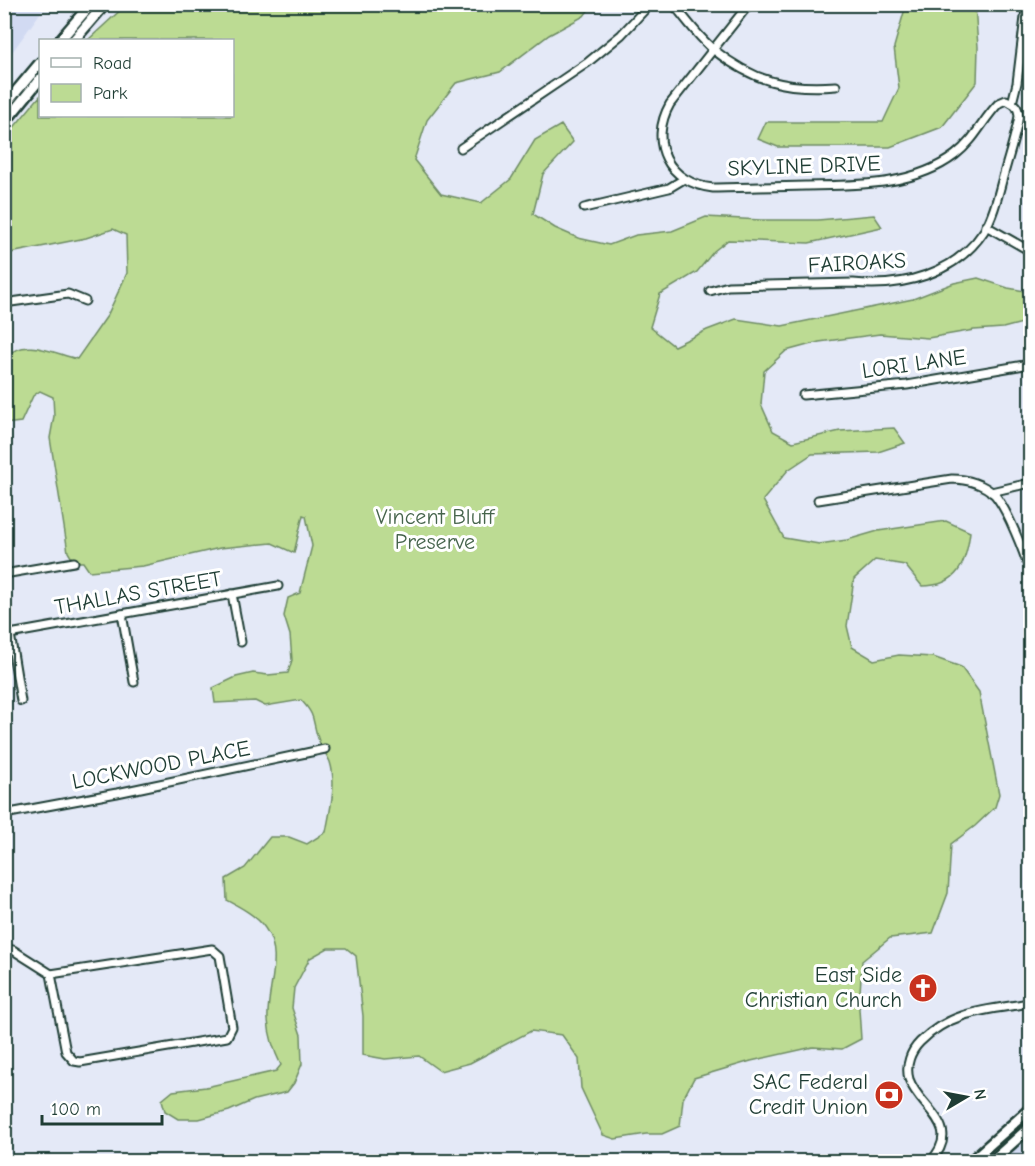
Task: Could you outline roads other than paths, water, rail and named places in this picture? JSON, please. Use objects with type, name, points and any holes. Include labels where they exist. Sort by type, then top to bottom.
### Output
[{"type":"main road","points":[[61,39],[91,4]]},
{"type":"main road","points":[[75,39],[105,4]]},
{"type":"main road","points":[[4,106],[39,64]]},
{"type":"main road","points":[[4,123],[39,80]]},
{"type":"main road","points":[[975,1161],[1030,1109]]},
{"type":"main road","points":[[991,1161],[1030,1127]]},
{"type":"street","points":[[461,148],[593,58],[621,35],[650,4]]},
{"type":"street","points":[[673,4],[713,49],[752,74],[763,79],[798,87],[836,86]]},
{"type":"street","points":[[584,208],[669,188],[684,179],[676,173],[664,152],[661,138],[662,120],[670,104],[749,4]]},
{"type":"street","points":[[1026,6],[1017,83],[1012,103],[1018,109],[1017,123],[995,206],[986,226],[1030,251]]},
{"type":"street","name":"SKYLINE DRIVE","points":[[684,179],[692,184],[713,188],[886,182],[927,170],[953,157],[971,141],[999,103],[1006,100],[1012,103]]},
{"type":"street","name":"FAIROAKS","points":[[710,291],[728,286],[853,283],[873,285],[918,278],[932,274],[957,260],[978,239],[986,226]]},
{"type":"street","points":[[4,303],[68,294],[85,301]]},
{"type":"street","name":"LORI LANE","points":[[802,395],[907,385],[1030,364]]},
{"type":"street","points":[[818,500],[952,479],[972,481],[991,492],[998,500],[1030,572]]},
{"type":"street","points":[[991,492],[1030,483]]},
{"type":"street","points":[[4,574],[74,562]]},
{"type":"street","name":"THALLAS STREET","points":[[7,634],[278,586]]},
{"type":"street","points":[[232,594],[241,642]]},
{"type":"street","points":[[122,614],[134,682]]},
{"type":"street","points":[[7,634],[21,701]]},
{"type":"street","name":"LOCKWOOD PLACE","points":[[4,814],[117,793],[325,749]]},
{"type":"street","points":[[4,948],[13,950],[51,974],[212,949],[220,956],[232,1027],[225,1038],[80,1062],[74,1061],[66,1052],[51,974]]},
{"type":"street","points":[[930,1161],[941,1145],[941,1128],[935,1113],[915,1090],[909,1078],[909,1059],[913,1050],[931,1031],[950,1019],[968,1013],[1030,1003]]},
{"type":"place","name":"East Side Christian Church","points":[[923,988]]},
{"type":"place","name":"SAC Federal Credit Union","points":[[889,1095]]},
{"type":"park label","name":"Vincent Bluff Preserve","points":[[435,530]]}]
